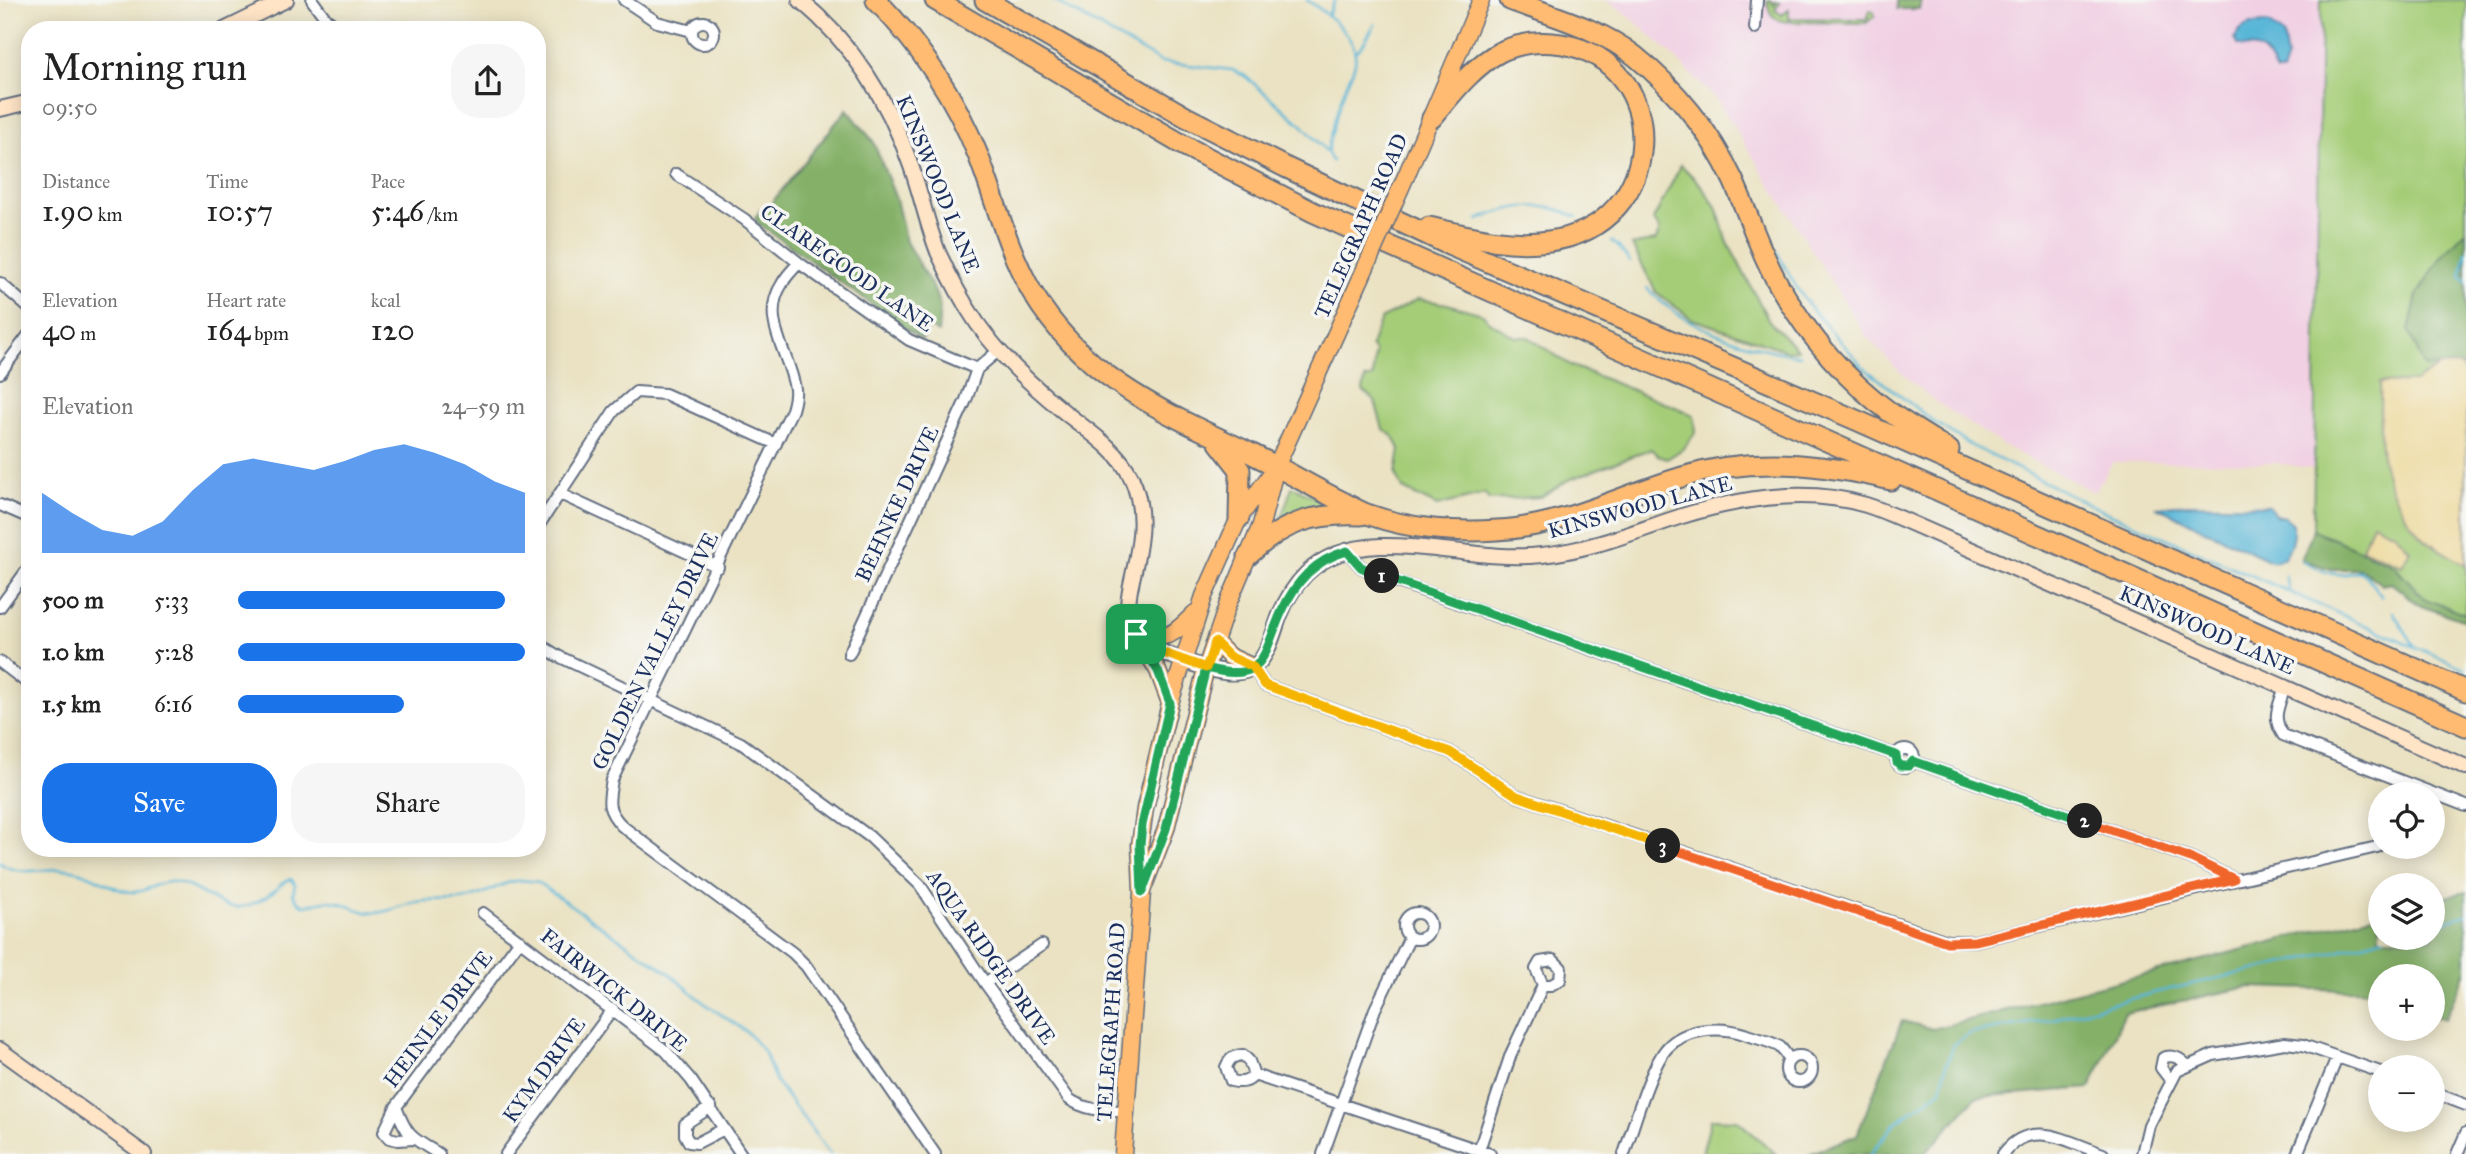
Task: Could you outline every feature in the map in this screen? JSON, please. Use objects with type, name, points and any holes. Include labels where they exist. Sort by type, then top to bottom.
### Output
[{"type":"highway","points":[[876,0],[913,42],[951,100],[970,136],[1012,252],[1033,293],[1055,324],[1086,358],[1124,388],[1169,415],[1369,515]]},
{"type":"highway","points":[[935,0],[1183,145],[1301,207],[2466,726]]},
{"type":"highway","points":[[985,0],[1186,117],[1394,219],[2006,486],[2466,691]]},
{"type":"highway","points":[[1510,0],[1611,40],[1653,71],[1685,105],[1712,143],[1733,179],[1779,286],[1808,330],[1844,372],[1889,411],[2006,486]]},
{"type":"highway","points":[[1533,0],[1550,15]]},
{"type":"highway","points":[[1394,219],[1504,242],[1536,243],[1560,239],[1594,227],[1614,212],[1634,182],[1641,159],[1641,121],[1626,86],[1595,56],[1569,45],[1538,42],[1501,52],[1474,71],[1432,118]]},
{"type":"highway","points":[[1214,437],[1240,470],[1239,519]]},
{"type":"highway","points":[[1248,556],[1264,541],[1302,520],[1328,514],[1369,515],[1416,525],[1459,530],[1518,529],[1560,521],[1699,472],[1755,463],[1832,467],[1936,490]]},
{"type":"main road","name":"TELEGRAPH ROAD","points":[[1142,892],[1166,829],[1206,668],[1261,525],[1276,467],[1432,118],[1481,0]]},
{"type":"main road","name":"TELEGRAPH ROAD","points":[[1123,1154],[1142,892],[1142,825],[1170,703],[1199,609],[1239,519],[1276,467]]},
{"type":"main road","points":[[1136,634],[1150,638],[1170,636],[1199,609]]},
{"type":"main road","points":[[1136,634],[1158,671],[1170,703]]},
{"type":"main road","points":[[1215,642],[1229,656],[1253,667]]},
{"type":"street","points":[[243,21],[286,0]]},
{"type":"street","points":[[312,0],[329,21]]},
{"type":"street","points":[[624,0],[657,22],[692,32]]},
{"type":"street","name":"KINSWOOD LANE","points":[[800,0],[823,19],[860,61],[884,101],[910,163],[937,250],[970,310],[998,351],[1112,452],[1132,480],[1138,496],[1141,526],[1128,607],[1129,619],[1136,634]]},
{"type":"street","points":[[1755,29],[1756,0]]},
{"type":"street","points":[[0,109],[21,104]]},
{"type":"street","name":"CLAREGOOD LANE","points":[[676,174],[744,219],[799,262],[909,340],[977,369]]},
{"type":"street","name":"GOLDEN VALLEY DRIVE","points":[[799,262],[780,285],[775,302],[778,338],[796,392],[792,410],[718,567],[612,780],[608,799],[610,813],[622,826],[793,953],[806,966],[935,1154]]},
{"type":"street","points":[[0,283],[21,301]]},
{"type":"street","points":[[0,373],[21,345]]},
{"type":"street","points":[[977,369],[998,351]]},
{"type":"street","name":"BEHNKE DRIVE","points":[[849,654],[961,412],[977,369]]},
{"type":"street","points":[[546,515],[614,411],[636,392],[665,394],[776,444]]},
{"type":"street","points":[[560,494],[718,567]]},
{"type":"street","name":"KINSWOOD LANE","points":[[1253,667],[1265,656],[1281,614],[1298,583],[1326,558],[1347,551],[1390,546],[1491,556],[1542,555],[1597,544],[1683,516],[1761,497],[1831,498],[1865,505],[1902,519],[2466,767]]},
{"type":"street","points":[[0,505],[21,513]]},
{"type":"street","points":[[1347,551],[1361,567],[1395,581],[1896,755],[1907,749],[1913,755],[1913,761],[2191,858],[2234,879]]},
{"type":"street","points":[[0,607],[21,578]]},
{"type":"street","points":[[1136,634],[1151,646],[1206,668],[1232,673],[1253,667],[1265,685],[1450,752],[1517,796],[1947,942],[1975,941],[2368,849]]},
{"type":"street","name":"AQUA RIDGE DRIVE","points":[[546,648],[741,743],[870,837],[920,885],[985,983],[1069,1099],[1078,1106],[1090,1109],[1125,1111]]},
{"type":"street","points":[[0,662],[21,678]]},
{"type":"street","points":[[2285,687],[2276,714],[2276,725],[2283,735],[2466,806]]},
{"type":"street","name":"FAIRWICK DRIVE","points":[[483,913],[666,1051],[711,1107],[741,1154]]},
{"type":"street","points":[[1323,1154],[1375,1009],[1409,939]]},
{"type":"street","name":"HEINLE DRIVE","points":[[413,1139],[402,1123],[396,1107],[520,940]]},
{"type":"street","points":[[985,983],[1042,945]]},
{"type":"street","points":[[1479,1150],[1511,1054],[1543,985]]},
{"type":"street","name":"KYM DRIVE","points":[[506,1154],[613,1009]]},
{"type":"street","points":[[1624,1154],[1660,1058],[1676,1040],[1697,1031],[1732,1030],[1779,1047],[1790,1060]]},
{"type":"street","points":[[2142,1154],[2149,1125],[2178,1073],[2213,1055],[2285,1043],[2303,1045],[2368,1068]]},
{"type":"street","points":[[0,1050],[144,1154]]},
{"type":"street","points":[[2297,1154],[2337,1058]]},
{"type":"street","points":[[1254,1075],[1490,1154]]},
{"type":"street","points":[[2445,1097],[2466,1105]]},
{"type":"street","points":[[396,1107],[384,1132],[389,1138],[413,1139],[439,1154]]},
{"type":"street","points":[[711,1107],[685,1124],[685,1135],[689,1142],[697,1143],[724,1129]]},
{"type":"street","points":[[2457,1154],[2466,1133]]},
{"type":"street","points":[[2003,1154],[2021,1136],[2034,1134],[2049,1135],[2103,1154]]},
{"type":"shaded area","points":[[1606,0],[2321,0],[2314,469],[2277,463],[2113,462],[2094,492],[2006,447],[1936,402],[1899,371],[1866,336],[1719,103],[1670,53],[1623,11]]},
{"type":"green space","points":[[1771,0],[1774,5],[1775,2],[1780,2],[1775,10],[1782,15],[1789,9],[1789,18],[1867,19],[1870,10],[1875,16],[1866,23],[1791,22],[1789,19],[1788,22],[1771,13],[1767,1]]},
{"type":"green space","points":[[1897,0],[1921,0],[1919,9],[1897,9]]},
{"type":"green space","points":[[2321,0],[2466,0],[2466,614],[2425,600],[2394,565],[2313,530]]},
{"type":"green space","points":[[847,109],[873,141],[896,199],[906,242],[934,290],[940,306],[938,333],[929,327],[922,340],[759,224],[755,218],[762,208],[766,210]]},
{"type":"green space","points":[[1681,165],[1700,184],[1716,207],[1728,243],[1769,321],[1798,350],[1788,351],[1692,319],[1656,292],[1632,245],[1656,240],[1660,229],[1653,220]]},
{"type":"green space","points":[[2466,231],[2466,365],[2424,367],[2409,330],[2417,295],[2442,256]]},
{"type":"green space","points":[[1418,299],[1483,314],[1489,322],[1516,337],[1528,337],[1572,366],[1685,411],[1694,416],[1696,432],[1684,448],[1667,459],[1658,456],[1651,449],[1568,480],[1541,497],[1489,500],[1485,494],[1437,506],[1403,489],[1396,474],[1400,449],[1394,437],[1383,429],[1375,401],[1363,391],[1365,379],[1373,377],[1375,352],[1371,346],[1381,319]]},
{"type":"green space","points":[[1294,487],[1332,506],[1280,521]]},
{"type":"green space","points":[[2313,530],[2394,565],[2425,599],[2466,614],[2466,621],[2421,606],[2391,583],[2382,585],[2361,569],[2331,569],[2301,560]]},
{"type":"green space","points":[[2466,892],[2466,971],[2445,1019],[2445,964],[2368,964],[2368,991],[2248,987],[2125,1013],[2090,1088],[1976,1097],[1925,1154],[1809,1154],[1857,1135],[1902,1021],[1933,1029],[2368,917],[2368,950],[2445,950],[2445,897]]},
{"type":"green space","points":[[1711,1119],[1737,1120],[1776,1154],[1702,1154]]},
{"type":"sand","points":[[2460,365],[2466,376],[2466,565],[2431,544],[2406,516],[2385,471],[2380,432],[2380,383],[2415,382],[2439,366]]},
{"type":"sand","points":[[2372,523],[2396,534],[2410,550],[2402,565],[2362,549]]},
{"type":"water","points":[[2268,23],[2283,35],[2287,57],[2282,72],[2276,72],[2263,52],[2254,47],[2238,45],[2235,38],[2245,26]]},
{"type":"water","points":[[2185,504],[2269,506],[2275,515],[2285,517],[2293,524],[2289,549],[2282,559],[2271,561],[2157,507]]},
{"type":"waterway","points":[[1053,0],[1161,62],[1232,70],[1245,76],[1303,126],[1327,152]]},
{"type":"waterway","points":[[1307,0],[1340,27],[1347,35],[1355,54],[1354,67],[1327,152],[1332,161]]},
{"type":"waterway","points":[[1328,15],[1335,0]]},
{"type":"waterway","points":[[1355,52],[1362,46],[1375,24]]},
{"type":"waterway","points":[[1478,220],[1528,206],[1552,208],[1577,217]]},
{"type":"waterway","points":[[1611,241],[1630,262]]},
{"type":"waterway","points":[[1776,250],[1808,305],[1863,367]]},
{"type":"waterway","points":[[2466,252],[2461,276],[2466,281]]},
{"type":"waterway","points":[[1647,288],[1679,315],[1718,334],[1800,356]]},
{"type":"waterway","points":[[1849,363],[1863,367],[1934,422],[1972,446],[2099,509],[2466,669]]},
{"type":"waterway","points":[[2301,561],[2335,574],[2359,571],[2382,597]]},
{"type":"waterway","points":[[2285,575],[2288,589]]},
{"type":"waterway","points":[[2393,612],[2414,645]]},
{"type":"waterway","points":[[0,863],[9,868],[27,871],[73,870],[111,886],[134,892],[175,882],[215,901],[240,907],[262,899],[291,879],[295,884],[293,894],[302,904],[330,901],[373,913],[423,901],[466,899],[517,881],[537,882],[668,972],[704,1003],[747,1032],[765,1053],[775,1080],[830,1154]]},
{"type":"waterway","points":[[2445,921],[2466,915]]},
{"type":"waterway","points":[[1871,1154],[1895,1123],[1941,1090],[1954,1044],[1971,1033],[2053,1019],[2368,943]]},
{"type":"route","points":[[1136,634],[1158,671],[1170,703],[1142,825],[1142,892],[1166,829],[1206,668],[1232,673],[1241,672],[1253,667],[1259,663],[1269,648],[1288,598],[1298,583],[1326,558],[1347,551],[1361,567],[1395,581],[1896,755],[1901,766],[1909,766],[1913,761],[2191,858],[2234,879],[1975,941],[1947,942],[1517,796],[1450,752],[1265,685],[1253,667],[1238,662],[1215,642],[1206,668],[1161,652],[1136,634]]}]
